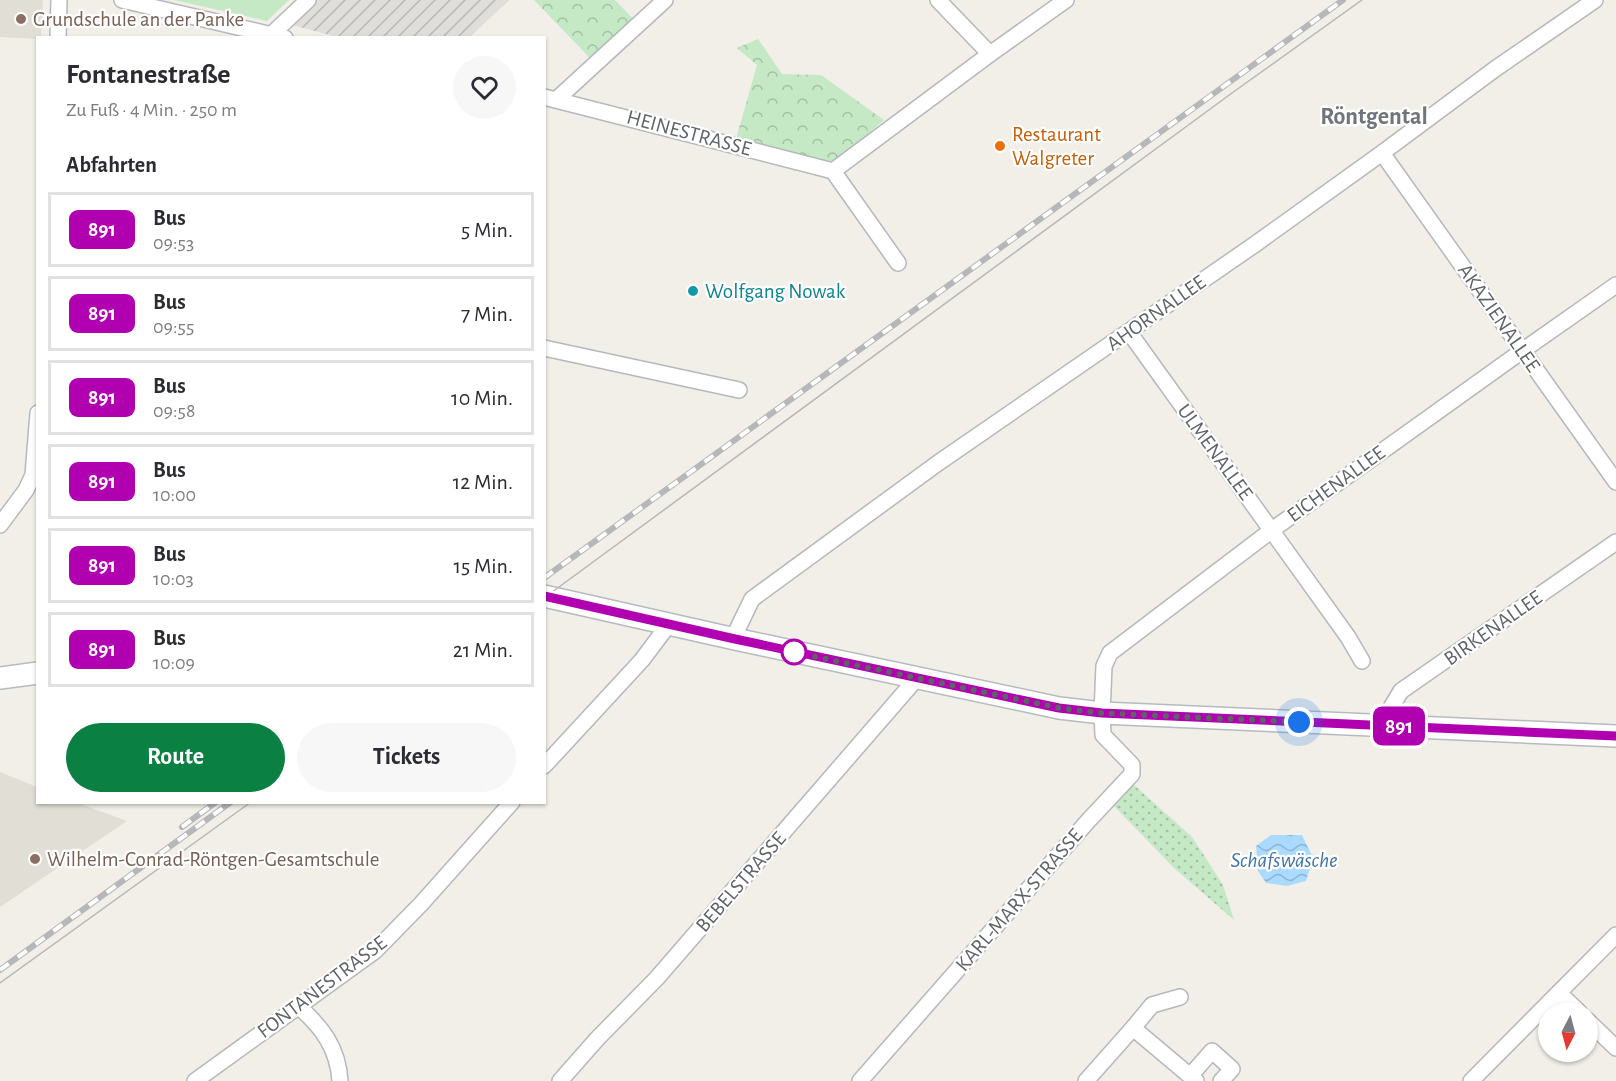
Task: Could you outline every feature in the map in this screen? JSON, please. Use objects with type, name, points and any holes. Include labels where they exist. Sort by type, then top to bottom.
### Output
[{"type":"street","points":[[58,36],[59,0]]},
{"type":"street","points":[[122,0],[279,36],[308,0]]},
{"type":"street","points":[[551,98],[665,0]]},
{"type":"street","points":[[938,0],[990,54]]},
{"type":"street","points":[[898,263],[833,171],[1066,0]]},
{"type":"street","name":"AHORNALLEE","points":[[735,639],[752,599],[938,463],[1129,332],[1382,153],[1495,69],[1595,0]]},
{"type":"street","name":"HEINESTRASSE","points":[[551,98],[833,171]]},
{"type":"street","name":"AKAZIENALLEE","points":[[1382,153],[1616,482]]},
{"type":"street","name":"EICHENALLEE","points":[[1102,713],[1104,666],[1110,653],[1272,530],[1616,285]]},
{"type":"street","name":"ULMENALLEE","points":[[1129,332],[1348,637],[1362,661]]},
{"type":"street","points":[[546,348],[739,390]]},
{"type":"street","points":[[0,525],[26,490],[33,475],[36,438]]},
{"type":"street","name":"BIRKENALLEE","points":[[1384,726],[1386,716],[1401,691],[1616,542]]},
{"type":"street","points":[[546,596],[1059,708],[1102,713],[1616,736]]},
{"type":"street","points":[[546,764],[642,660],[663,632],[666,623]]},
{"type":"street","points":[[0,678],[36,673]]},
{"type":"street","name":"BEBELSTRASSE","points":[[560,1081],[651,984],[917,678]]},
{"type":"street","name":"KARL-MARX-STRASSE","points":[[860,1081],[1132,774],[1132,765],[1103,735],[1102,713]]},
{"type":"street","name":"FONTANESTRASSE","points":[[195,1081],[375,951],[421,904],[510,804]]},
{"type":"street","points":[[1471,1081],[1616,935]]},
{"type":"street","points":[[1559,993],[1568,1002]]},
{"type":"street","points":[[1086,1081],[1152,1005],[1180,997]]},
{"type":"street","points":[[298,1006],[313,1020],[335,1052],[340,1070],[340,1081]]},
{"type":"street","points":[[1133,1028],[1193,1078],[1212,1051],[1232,1069],[1221,1081]]},
{"type":"street","points":[[1598,1031],[1616,1048]]},
{"type":"shaded area","name":"Grundschule an der Panke","points":[[0,0],[43,0],[41,36],[36,36],[36,39],[0,37]]},
{"type":"shaded area","points":[[314,0],[509,0],[471,36],[334,36],[288,24]]},
{"type":"shaded area","name":"Wilhelm-Conrad-Röntgen-Gesamtschule","points":[[0,772],[36,787],[36,804],[81,804],[127,821],[0,907]]},
{"type":"green space","points":[[174,0],[289,0],[267,21]]},
{"type":"green space","points":[[534,0],[615,0],[635,21],[591,59]]},
{"type":"green space","points":[[758,39],[782,74],[821,75],[884,120],[832,165],[736,139],[757,65],[737,48]]},
{"type":"green space","points":[[1133,784],[1192,837],[1223,885],[1234,920],[1174,868],[1113,805]]},
{"type":"water","name":"Schafswäsche","points":[[1271,835],[1302,835],[1313,858],[1306,881],[1287,886],[1266,883],[1258,871],[1256,846]]},
{"type":"tram line","points":[[546,597],[1362,0]]},
{"type":"tram line","points":[[0,983],[248,804]]},
{"type":"railway","points":[[546,577],[1343,0]]},
{"type":"railway","points":[[182,827],[213,804]]},
{"type":"railway","points":[[0,970],[228,804]]},
{"type":"bus line","name":"891","points":[[546,596],[1059,708],[1102,713],[1616,736]]},
{"type":"place","name":"Grundschule an der Panke","points":[[21,19]]},
{"type":"place","name":"Restaurant Walgreter","points":[[1000,146]]},
{"type":"place","name":"Wolfgang Nowak","points":[[693,291]]},
{"type":"place","name":"Wilhelm-Conrad-Röntgen-Gesamtschule","points":[[35,859]]},
{"type":"district","name":"Röntgental","points":[[1374,117]]},
{"type":"route","points":[[794,652],[1059,708],[1102,713],[1299,722]]}]
